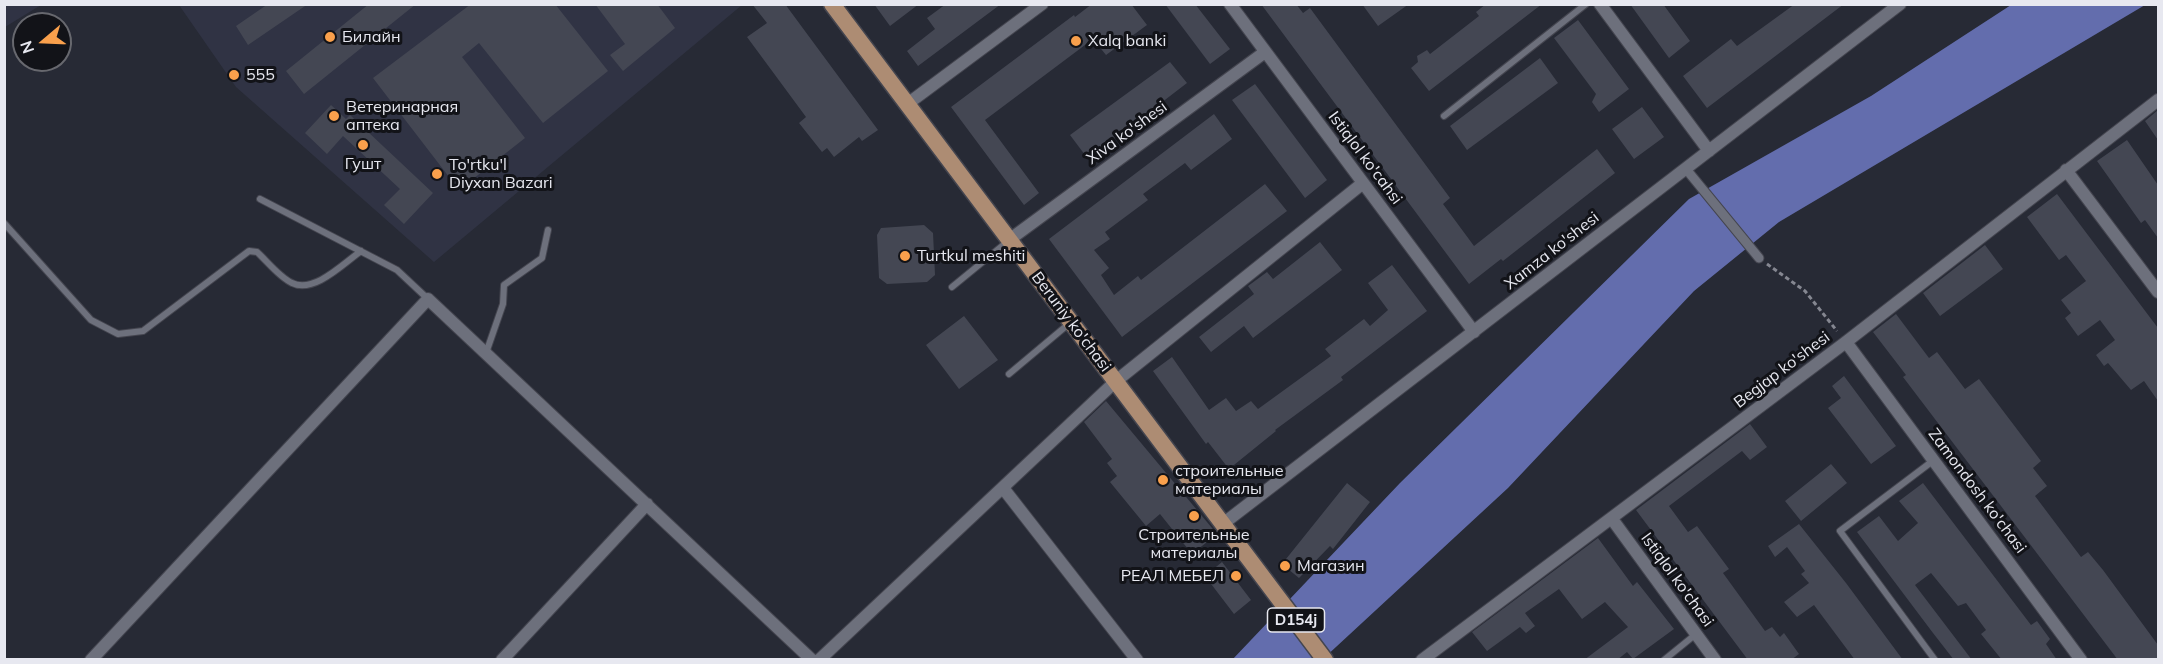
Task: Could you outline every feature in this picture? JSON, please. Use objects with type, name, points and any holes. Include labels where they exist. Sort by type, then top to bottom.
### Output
[{"type":"main road","name":"Beruniy ko'chasi","points":[[832,4],[1325,660]]},
{"type":"street","points":[[906,105],[1042,4]]},
{"type":"street","name":"Istiqlol ko'cahsi","points":[[1230,4],[1473,332]]},
{"type":"street","points":[[1600,4],[1709,151]]},
{"type":"street","name":"Xamza ko'shesi","points":[[1224,523],[1900,4]]},
{"type":"street","name":"Xiva ko'shesi","points":[[1009,240],[1265,52]]},
{"type":"street","name":"Begjap ko'shesi","points":[[1422,660],[1846,342],[2158,100]]},
{"type":"street","points":[[1686,169],[1759,258]]},
{"type":"street","points":[[2066,170],[2158,292]]},
{"type":"street","points":[[819,660],[1116,381],[1363,183]]},
{"type":"street","points":[[91,660],[428,299],[812,660]]},
{"type":"street","name":"Zamondosh ko'chasi","points":[[1846,342],[2081,660]]},
{"type":"street","points":[[1003,488],[1137,660]]},
{"type":"street","points":[[502,660],[647,504]]},
{"type":"street","name":"Istiqlol ko'chasi","points":[[1612,519],[1715,660]]},
{"type":"lane","points":[[1444,116],[1586,4]]},
{"type":"lane","points":[[260,199],[396,270],[428,299]]},
{"type":"lane","points":[[4,224],[91,320],[118,334],[143,331],[249,251],[257,252],[291,283],[305,286],[319,280],[361,251]]},
{"type":"lane","points":[[486,353],[503,304],[504,285],[542,258],[548,230]]},
{"type":"lane","points":[[952,287],[1009,240]]},
{"type":"lane","points":[[1009,375],[1071,322]]},
{"type":"lane","points":[[1934,460],[1840,531],[1935,660]]},
{"type":"lane","points":[[1664,660],[1696,634]]},
{"type":"path","points":[[1759,258],[1805,291],[1846,342]]},
{"type":"shaded area","points":[[5,4],[41,4],[30,12],[12,12],[12,23],[5,27]]},
{"type":"shaded area","name":"To'rtku'l Diyxan Bazari","points":[[179,5],[742,5],[434,262],[236,87]]},
{"type":"water","points":[[2011,5],[2145,5],[1779,222],[1694,291],[1508,488],[1323,659],[1232,660],[1400,483],[1689,199],[1871,96]]},
{"type":"building","points":[[268,4],[308,4],[248,45],[236,26]]},
{"type":"building","points":[[369,4],[416,4],[304,94],[286,71]]},
{"type":"building","points":[[471,4],[555,4],[608,71],[543,123],[479,43],[462,57],[525,138],[459,190],[373,78]]},
{"type":"building","points":[[595,4],[657,4],[675,28],[623,71],[610,55],[625,44]]},
{"type":"building","points":[[752,4],[785,4],[878,130],[862,141],[859,137],[834,157],[827,148],[822,152],[799,123],[806,117],[747,37],[767,23]]},
{"type":"building","points":[[874,4],[919,4],[890,26]]},
{"type":"building","points":[[946,4],[1001,4],[918,66],[907,51],[935,29],[927,18]]},
{"type":"building","points":[[1092,4],[1131,4],[1147,25],[1106,55],[1093,39],[985,120],[1039,193],[1024,205],[951,107]]},
{"type":"building","points":[[1165,4],[1195,4],[1230,49],[1210,64]]},
{"type":"building","points":[[1261,4],[1296,4],[1303,13],[1310,8],[1450,198],[1443,204],[1474,246],[1597,149],[1615,173],[1503,261],[1501,259],[1469,284]]},
{"type":"building","points":[[1362,4],[1409,4],[1378,26]]},
{"type":"building","points":[[1486,4],[1542,4],[1429,91],[1411,68],[1418,62],[1417,56],[1427,50],[1430,54],[1479,16],[1476,12]]},
{"type":"building","points":[[1630,4],[1663,4],[1690,41],[1669,58]]},
{"type":"building","points":[[1795,4],[1844,4],[1707,108],[1683,76],[1731,39],[1737,46]]},
{"type":"building","points":[[1578,20],[1629,89],[1599,112],[1592,102],[1596,94],[1554,38]]},
{"type":"building","points":[[1540,58],[1558,83],[1467,150],[1450,126]]},
{"type":"building","points":[[1170,62],[1187,83],[1088,159],[1070,135]]},
{"type":"building","points":[[1255,84],[1327,180],[1305,198],[1232,100]]},
{"type":"building","points":[[331,105],[346,119],[350,115],[433,193],[404,224],[384,205],[400,189],[343,136],[327,154],[305,133]]},
{"type":"building","points":[[1642,107],[1664,137],[1634,159],[1612,129]]},
{"type":"building","points":[[2158,110],[2158,140],[2145,121]]},
{"type":"building","points":[[1214,114],[1232,139],[1191,170],[1185,163],[1143,194],[1148,200],[1105,232],[1110,239],[1094,250],[1109,268],[1101,275],[1114,295],[1138,276],[1141,280],[1265,184],[1287,211],[1122,337],[1049,239]]},
{"type":"building","points":[[2127,140],[2158,185],[2158,238],[2145,220],[2141,223],[2097,161]]},
{"type":"building","points":[[2057,194],[2158,328],[2158,401],[2144,381],[2131,390],[2108,363],[2104,366],[2096,355],[2115,340],[2100,320],[2078,336],[2065,318],[2071,313],[2061,300],[2086,281],[2066,255],[2059,260],[2027,217]]},
{"type":"building","points":[[924,225],[933,233],[935,275],[927,282],[887,284],[879,278],[877,235],[881,228]]},
{"type":"building","points":[[1320,242],[1342,270],[1253,338],[1244,326],[1211,352],[1199,337],[1254,294],[1248,286],[1267,272],[1273,279]]},
{"type":"building","points":[[1985,245],[2003,269],[1940,316],[1923,293]]},
{"type":"building","points":[[1392,265],[1427,311],[1341,377],[1343,380],[1275,430],[1229,469],[1208,442],[1206,444],[1153,371],[1172,357],[1209,410],[1226,398],[1236,411],[1251,401],[1258,409],[1331,356],[1325,349],[1364,319],[1370,326],[1388,310],[1368,283]]},
{"type":"building","points":[[1896,314],[1929,358],[1937,352],[1965,389],[1979,379],[2041,461],[2033,468],[2047,486],[2035,496],[2081,557],[2088,552],[2103,570],[2158,645],[2158,660],[2118,660],[1903,377],[1906,375],[1873,332]]},
{"type":"building","points":[[964,316],[998,360],[959,389],[926,345]]},
{"type":"building","points":[[1844,376],[1896,446],[1871,464],[1828,408],[1841,398],[1832,386]]},
{"type":"building","points":[[1106,401],[1217,534],[1192,554],[1160,514],[1146,526],[1110,482],[1117,476],[1107,463],[1112,459],[1084,422]]},
{"type":"building","points":[[1750,424],[1767,447],[1750,460],[1742,451],[1669,506],[1688,532],[1697,526],[1729,569],[1723,573],[1765,631],[1772,627],[1780,637],[1784,633],[1799,654],[1791,660],[1748,660],[1636,510]]},
{"type":"building","points":[[1831,464],[1847,483],[1801,521],[1785,501]]},
{"type":"building","points":[[1347,483],[1370,502],[1333,549],[1330,546],[1299,578],[1288,569],[1286,559]]},
{"type":"building","points":[[1923,483],[2031,625],[2037,621],[2050,639],[2046,644],[2057,660],[2002,660],[1981,634],[1986,630],[1966,603],[1958,606],[1931,573],[1915,585],[1972,660],[1954,660],[1933,633],[1857,532],[1879,516],[1898,541],[1918,523],[1899,501]]},
{"type":"building","points":[[1799,524],[1903,660],[1855,660],[1814,605],[1797,617],[1784,602],[1809,583],[1801,574],[1805,571],[1787,547],[1775,557],[1768,546]]},
{"type":"building","points":[[1598,538],[1633,586],[1637,582],[1674,629],[1633,659],[1627,652],[1617,660],[1584,660],[1628,627],[1605,602],[1582,619],[1559,589],[1525,613],[1535,626],[1526,633],[1520,627],[1487,651],[1472,632]]},
{"type":"building","points":[[1222,562],[1251,600],[1234,614],[1205,576]]},
{"type":"place","name":"Билайн","points":[[330,37]]},
{"type":"place","name":"Xalq banki","points":[[1076,41]]},
{"type":"place","name":"555","points":[[234,75]]},
{"type":"place","name":"Ветеринарная аптека","points":[[334,116]]},
{"type":"place","name":"Гушт","points":[[363,145]]},
{"type":"place","name":"To'rtku'l Diyxan Bazari","points":[[437,174]]},
{"type":"place","name":"Turtkul meshiti","points":[[905,256]]},
{"type":"place","name":"строительные материалы","points":[[1163,480]]},
{"type":"place","name":"Строительные материалы","points":[[1194,516]]},
{"type":"place","name":"Магазин","points":[[1285,566]]},
{"type":"place","name":"РЕАЛ МЕБЕЛ","points":[[1236,576]]}]
